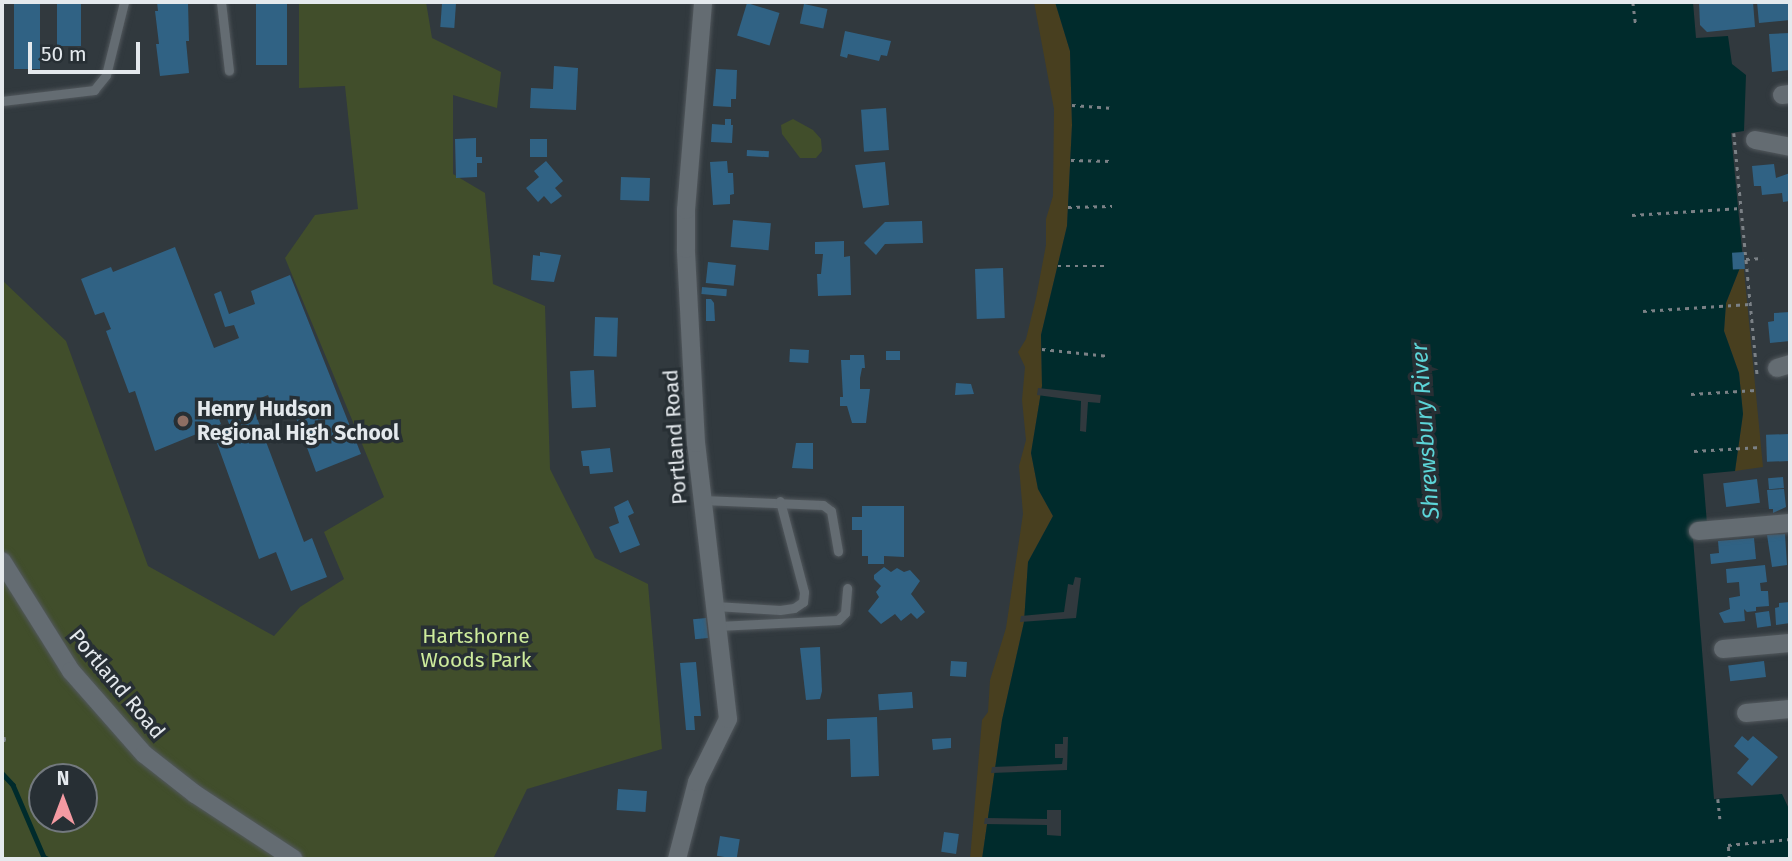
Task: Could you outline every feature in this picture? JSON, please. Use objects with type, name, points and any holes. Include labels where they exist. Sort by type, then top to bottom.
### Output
[{"type":"street","name":"Portland Road","points":[[677,859],[697,782],[728,719],[702,500],[688,310],[686,210],[703,2]]},
{"type":"street","points":[[1755,140],[1790,147]]},
{"type":"street","points":[[1698,531],[1790,523]]},
{"type":"street","name":"Portland Road","points":[[2,561],[71,671],[144,754],[195,794],[294,859]]},
{"type":"street","points":[[1723,649],[1790,643]]},
{"type":"street","points":[[1746,713],[1790,709]]},
{"type":"lane","points":[[2,101],[94,90],[106,75],[124,2]]},
{"type":"lane","points":[[221,2],[229,71]]},
{"type":"lane","points":[[702,500],[823,505],[831,512],[838,551]]},
{"type":"lane","points":[[715,606],[780,610],[794,608],[803,602],[804,592],[780,502]]},
{"type":"lane","points":[[718,626],[838,621],[845,613],[847,588]]},
{"type":"path","points":[[1633,2],[1636,27]]},
{"type":"path","points":[[1072,105],[1113,108]]},
{"type":"path","points":[[1734,134],[1757,374]]},
{"type":"path","points":[[1070,160],[1112,161]]},
{"type":"path","points":[[1068,207],[1112,206]]},
{"type":"path","points":[[1632,215],[1741,208]]},
{"type":"path","points":[[1746,259],[1763,258]]},
{"type":"path","points":[[1058,267],[1105,266]]},
{"type":"path","points":[[1643,311],[1750,304]]},
{"type":"path","points":[[1042,349],[1110,356]]},
{"type":"path","points":[[1691,394],[1756,390]]},
{"type":"path","points":[[1694,451],[1761,447]]},
{"type":"path","points":[[2,729],[5,738],[2,749]]},
{"type":"path","points":[[1718,799],[1720,819]]},
{"type":"path","points":[[1729,859],[1728,845],[1790,839]]},
{"type":"green space","name":"Hartshorne Woods Park","points":[[299,2],[426,2],[432,38],[501,72],[497,108],[453,95],[453,174],[485,193],[493,284],[545,306],[550,469],[595,558],[648,584],[662,749],[527,789],[493,859],[2,859],[2,280],[66,341],[148,566],[274,636],[300,607],[344,579],[324,532],[384,497],[285,258],[315,215],[358,209],[345,86],[299,88]]},
{"type":"green space","points":[[793,119],[813,130],[821,139],[822,151],[816,158],[800,158],[782,134],[781,125]]},
{"type":"sand","points":[[1034,2],[1055,2],[1070,51],[1072,125],[1067,226],[1041,335],[1042,386],[1031,453],[1038,489],[1053,516],[1028,562],[1024,622],[1002,720],[982,859],[970,859],[982,720],[988,712],[990,680],[1006,628],[1023,514],[1019,466],[1026,440],[1022,400],[1025,367],[1018,352],[1026,339],[1036,298],[1046,245],[1046,219],[1053,196],[1054,109]]},
{"type":"sand","points":[[1743,260],[1763,467],[1735,471],[1743,414],[1739,373],[1724,331],[1726,303]]},
{"type":"water","name":"Shrewsbury River","points":[[1055,2],[1693,2],[1696,38],[1728,36],[1732,64],[1746,75],[1744,131],[1731,133],[1743,260],[1726,303],[1724,331],[1739,373],[1743,414],[1735,471],[1703,474],[1707,524],[1692,526],[1714,799],[1782,794],[1790,811],[1790,859],[982,859],[1002,720],[1024,622],[1028,562],[1053,516],[1038,489],[1031,453],[1042,386],[1041,335],[1067,226],[1072,125],[1070,51]]},
{"type":"pier","points":[[1038,388],[1101,395],[1100,403],[1088,402],[1086,432],[1080,431],[1081,401],[1037,395]]},
{"type":"pier","points":[[1075,577],[1081,578],[1076,618],[1020,622],[1021,616],[1064,612],[1068,584],[1073,585]]},
{"type":"pier","points":[[1063,737],[1068,737],[1067,770],[991,773],[992,767],[1062,764],[1063,758],[1055,758],[1055,744],[1063,744]]},
{"type":"pier","points":[[1047,810],[1061,810],[1061,836],[1047,835],[1047,825],[984,824],[985,818],[1047,819]]},
{"type":"building","points":[[14,2],[40,2],[40,69],[14,69]]},
{"type":"building","points":[[57,2],[81,2],[81,46],[57,46]]},
{"type":"building","points":[[157,2],[188,2],[189,41],[186,41],[189,73],[160,76],[156,44],[159,44],[155,11],[158,11]]},
{"type":"building","points":[[256,2],[287,2],[287,65],[256,65]]},
{"type":"building","points":[[1699,2],[1753,2],[1755,27],[1707,32],[1700,25]]},
{"type":"building","points":[[1757,2],[1790,2],[1790,20],[1759,23]]},
{"type":"building","points":[[442,3],[456,4],[454,28],[440,27]]},
{"type":"building","points":[[747,3],[780,13],[770,45],[737,36]]},
{"type":"building","points":[[804,4],[827,9],[823,29],[800,24]]},
{"type":"building","points":[[845,31],[891,41],[887,56],[881,55],[879,61],[848,54],[847,58],[840,56]]},
{"type":"building","points":[[1790,33],[1790,70],[1772,72],[1769,34]]},
{"type":"building","points":[[554,66],[578,68],[576,110],[530,108],[531,88],[553,89]]},
{"type":"building","points":[[716,69],[737,70],[736,99],[731,99],[731,107],[713,106]]},
{"type":"building","points":[[886,108],[889,150],[864,152],[861,110]]},
{"type":"building","points":[[725,119],[731,119],[733,125],[732,143],[711,142],[712,124],[725,125]]},
{"type":"building","points":[[476,138],[476,157],[482,157],[482,163],[477,163],[477,177],[456,178],[455,139]]},
{"type":"building","points":[[530,139],[547,139],[547,157],[530,157]]},
{"type":"building","points":[[747,150],[769,151],[769,157],[747,156]]},
{"type":"building","points":[[546,161],[563,181],[555,188],[562,196],[551,204],[544,196],[538,202],[526,188],[539,177],[534,171]]},
{"type":"building","points":[[727,161],[728,173],[733,173],[734,194],[730,195],[730,204],[713,205],[710,162]]},
{"type":"building","points":[[885,162],[889,205],[863,208],[855,165]]},
{"type":"building","points":[[1774,164],[1776,178],[1790,173],[1790,201],[1783,202],[1782,193],[1762,195],[1761,186],[1754,186],[1752,166]]},
{"type":"building","points":[[621,177],[650,178],[649,201],[620,200]]},
{"type":"building","points":[[733,220],[771,223],[769,250],[731,247]]},
{"type":"building","points":[[922,221],[923,243],[885,244],[876,255],[864,243],[885,222]]},
{"type":"building","points":[[844,241],[844,257],[850,256],[851,295],[818,296],[817,274],[821,274],[823,254],[815,254],[815,242]]},
{"type":"building","name":"Henry Hudson Regional High School","points":[[175,247],[214,348],[239,338],[234,325],[225,327],[214,294],[221,291],[229,314],[255,304],[251,291],[290,275],[361,454],[316,472],[291,404],[274,412],[268,395],[251,402],[304,542],[312,538],[327,577],[291,591],[276,552],[259,559],[214,435],[231,429],[226,416],[219,419],[221,424],[155,451],[135,391],[129,393],[106,331],[111,329],[104,312],[95,315],[81,279],[111,267],[113,272]]},
{"type":"building","points":[[540,252],[561,255],[554,282],[531,280],[533,255],[540,256]]},
{"type":"building","points":[[1744,252],[1745,269],[1733,270],[1732,253]]},
{"type":"building","points":[[708,262],[736,265],[734,286],[706,283]]},
{"type":"building","points":[[1003,268],[1005,318],[977,319],[975,269]]},
{"type":"building","points":[[702,287],[727,289],[726,296],[701,294]]},
{"type":"building","points":[[706,299],[711,299],[714,303],[715,321],[706,321]]},
{"type":"building","points":[[1790,312],[1790,341],[1770,343],[1768,322],[1774,321],[1774,313]]},
{"type":"building","points":[[595,317],[618,318],[617,357],[594,356]]},
{"type":"building","points":[[790,349],[809,350],[808,363],[789,362]]},
{"type":"building","points":[[886,351],[900,351],[900,360],[886,360]]},
{"type":"building","points":[[850,355],[864,355],[865,368],[862,368],[860,389],[870,389],[866,423],[852,423],[847,406],[840,406],[840,397],[843,397],[841,360],[850,360]]},
{"type":"building","points":[[594,370],[596,407],[572,408],[570,371]]},
{"type":"building","points":[[956,383],[971,384],[974,394],[955,395]]},
{"type":"building","points":[[1789,434],[1790,461],[1767,462],[1766,435]]},
{"type":"building","points":[[796,443],[813,443],[813,469],[792,468]]},
{"type":"building","points":[[610,448],[613,472],[590,474],[589,466],[583,466],[581,451]]},
{"type":"building","points":[[1783,477],[1784,488],[1769,489],[1768,478]]},
{"type":"building","points":[[1757,479],[1760,503],[1726,507],[1723,483]]},
{"type":"building","points":[[1784,489],[1786,507],[1773,513],[1773,509],[1769,509],[1767,490]]},
{"type":"building","points":[[628,500],[634,513],[628,516],[640,545],[620,553],[609,527],[619,523],[614,507]]},
{"type":"building","points":[[862,506],[904,506],[904,557],[884,556],[884,564],[868,564],[868,556],[862,556],[862,530],[852,530],[852,517],[862,517]]},
{"type":"building","points":[[1785,534],[1787,565],[1772,567],[1767,535]]},
{"type":"building","points":[[1754,538],[1756,559],[1711,564],[1710,554],[1719,553],[1718,541]]},
{"type":"building","points":[[1765,565],[1767,582],[1760,583],[1761,591],[1768,591],[1769,606],[1756,607],[1756,611],[1747,612],[1744,609],[1745,621],[1724,623],[1719,613],[1730,609],[1729,598],[1740,596],[1739,582],[1727,583],[1726,569]]},
{"type":"building","points":[[884,567],[891,572],[897,568],[904,572],[910,570],[920,581],[911,594],[925,612],[917,619],[911,613],[901,621],[895,614],[881,624],[868,611],[879,597],[876,592],[881,586],[874,579],[874,575]]},
{"type":"building","points":[[1790,602],[1790,623],[1776,625],[1775,608],[1779,607],[1779,603]]},
{"type":"building","points":[[1769,611],[1771,626],[1757,628],[1755,613]]},
{"type":"building","points":[[706,618],[708,638],[695,639],[693,619]]},
{"type":"building","points":[[820,647],[820,699],[806,700],[800,648]]},
{"type":"building","points":[[951,661],[967,662],[966,677],[950,676]]},
{"type":"building","points":[[1764,661],[1766,677],[1730,681],[1728,665]]},
{"type":"building","points":[[696,662],[701,716],[694,716],[695,730],[686,730],[680,663]]},
{"type":"building","points":[[912,692],[913,708],[879,710],[878,694]]},
{"type":"building","points":[[877,717],[879,776],[851,777],[850,739],[827,740],[827,719]]},
{"type":"building","points":[[1742,736],[1748,741],[1753,736],[1778,757],[1752,786],[1737,773],[1749,759],[1734,746]]},
{"type":"building","points":[[951,738],[951,748],[933,750],[932,739]]},
{"type":"building","points":[[618,789],[647,791],[645,812],[617,810]]},
{"type":"building","points":[[944,832],[959,834],[956,854],[941,852]]},
{"type":"building","points":[[720,836],[740,839],[737,859],[717,856]]},
{"type":"waterway","points":[[2,773],[13,785],[44,857],[48,859]]},
{"type":"place","name":"Henry Hudson Regional High School","points":[[183,421]]}]
